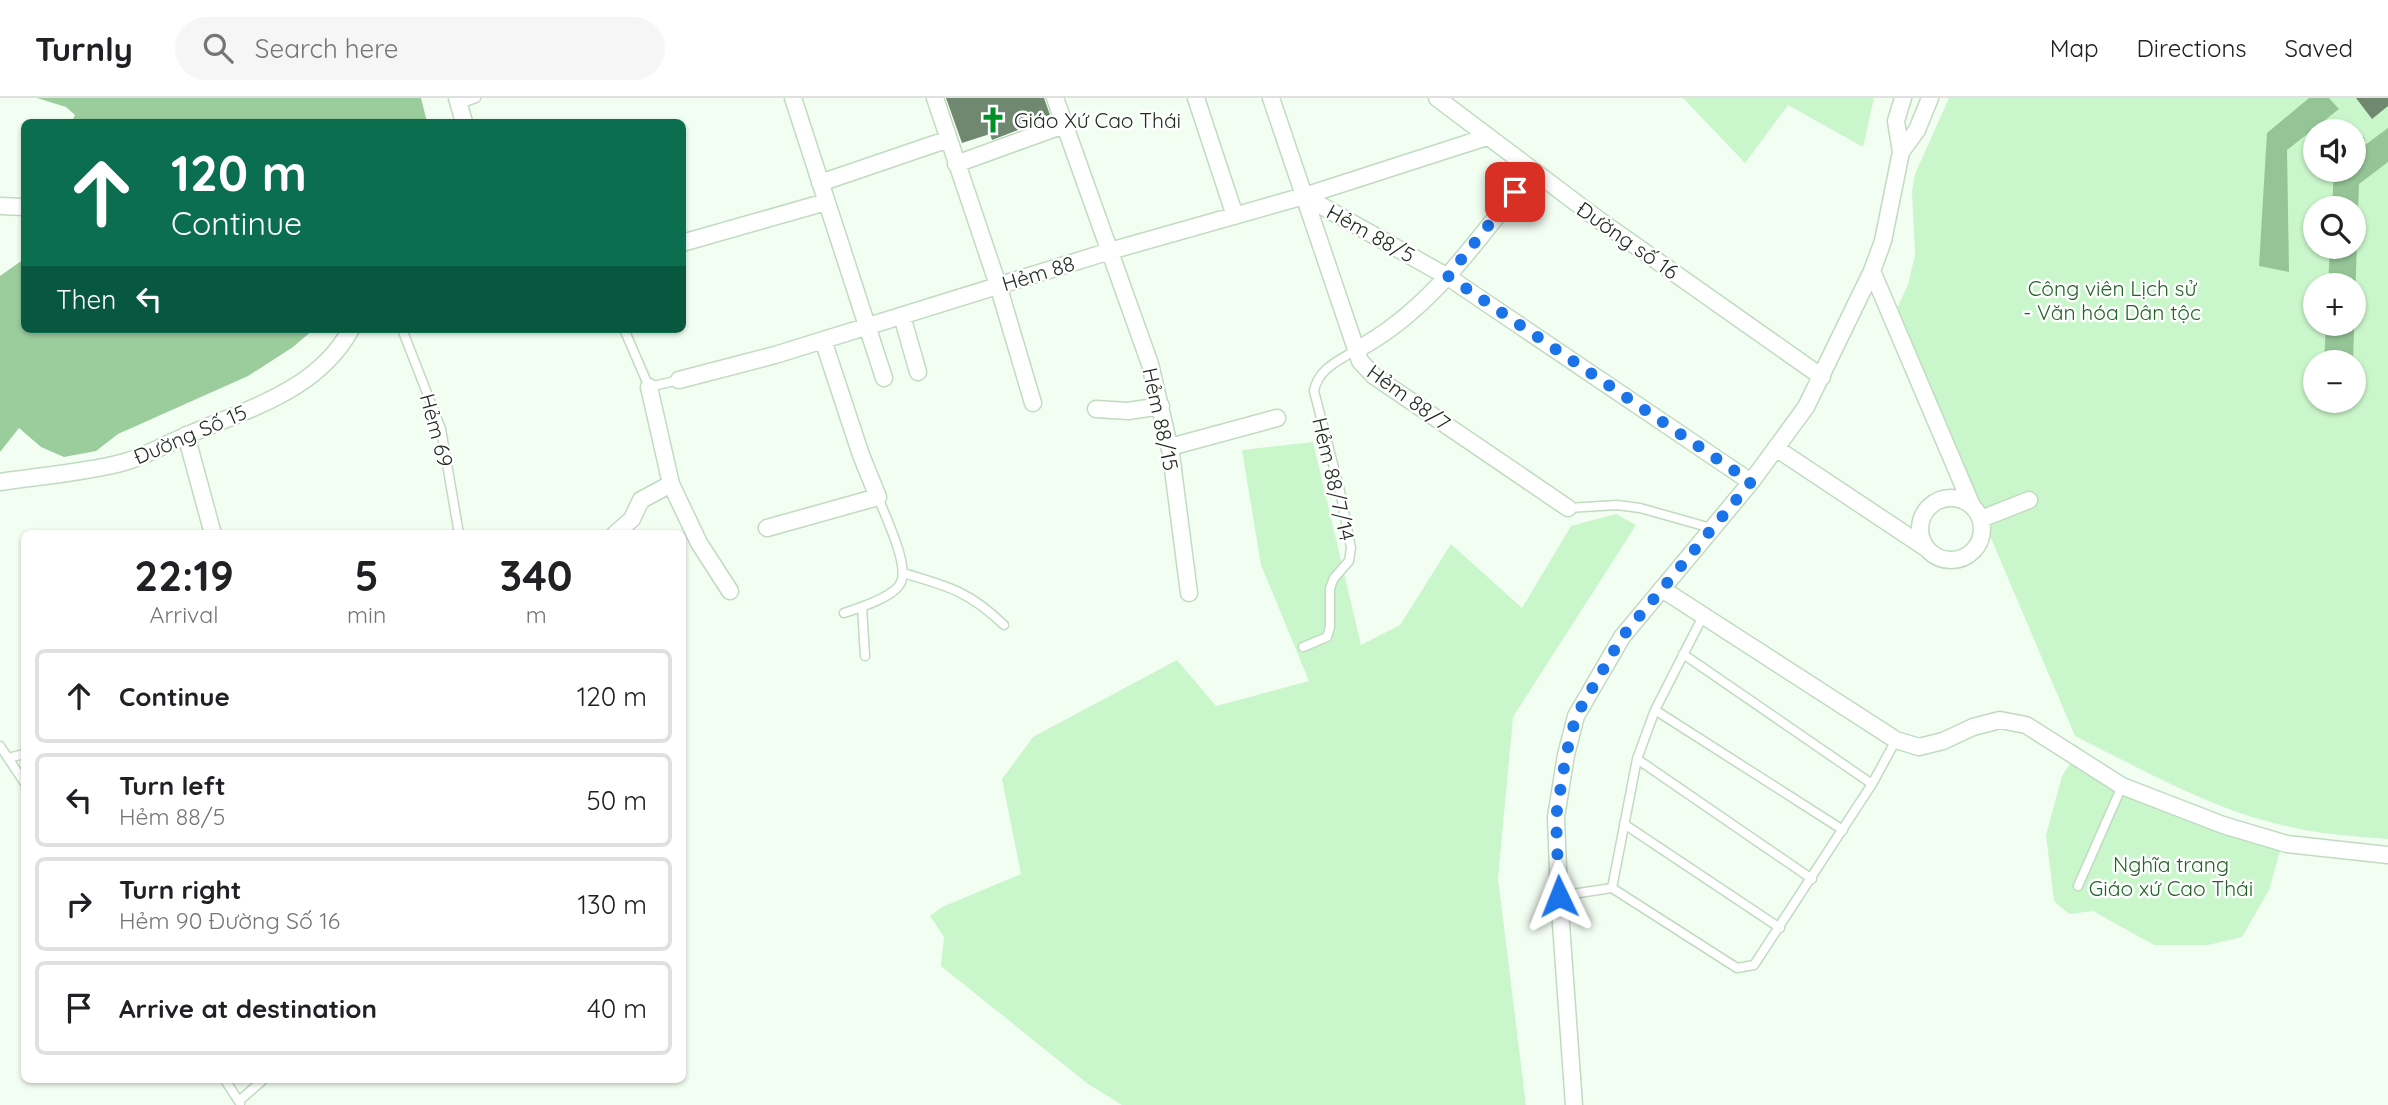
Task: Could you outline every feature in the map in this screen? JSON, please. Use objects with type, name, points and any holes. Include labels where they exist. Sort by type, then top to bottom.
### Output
[{"type":"street","points":[[793,98],[884,378]]},
{"type":"street","points":[[935,98],[998,285],[1033,402]]},
{"type":"street","points":[[1196,98],[1235,216]]},
{"type":"street","name":"Hẻm 88/7","points":[[1270,98],[1360,361],[1374,376],[1568,508]]},
{"type":"street","name":"Đường số 16","points":[[1437,98],[1532,171],[1822,377]]},
{"type":"street","points":[[1574,1105],[1556,817],[1566,755],[1576,716],[1622,637],[1777,449],[1806,407],[1822,377],[1872,271],[1883,241],[1901,152],[1896,121],[1903,98]]},
{"type":"street","points":[[1901,152],[1917,130],[1930,98]]},
{"type":"street","name":"Hẻm 88/15","points":[[1058,99],[1064,125],[1150,364],[1170,447],[1189,593]]},
{"type":"street","points":[[457,101],[463,119]]},
{"type":"street","points":[[956,164],[1064,125]]},
{"type":"street","name":"Hẻm 88","points":[[679,380],[902,317],[1110,251],[1304,196],[1487,137]]},
{"type":"street","points":[[820,183],[949,139]]},
{"type":"street","points":[[1356,350],[1370,343],[1424,301],[1448,276],[1532,171]]},
{"type":"street","name":"Hẻm 88/5","points":[[1304,196],[1448,276],[1751,482]]},
{"type":"street","points":[[686,242],[826,202]]},
{"type":"street","points":[[0,206],[21,207]]},
{"type":"street","points":[[1777,449],[1942,559],[1961,558],[1969,554],[1981,538],[1977,513],[1872,271]]},
{"type":"street","points":[[902,317],[918,372]]},
{"type":"street","name":"Đường Số 15","points":[[0,482],[122,463],[294,388],[333,357],[348,333]]},
{"type":"street","points":[[767,528],[878,497],[861,455],[823,340]]},
{"type":"street","points":[[649,387],[671,484],[699,543],[730,591]]},
{"type":"street","points":[[1096,410],[1128,411],[1161,406]]},
{"type":"street","points":[[1170,447],[1277,418]]},
{"type":"street","points":[[186,435],[212,530]]},
{"type":"street","points":[[620,530],[632,519],[642,500],[671,484]]},
{"type":"street","points":[[1926,548],[1920,528],[1926,509],[1943,498],[1964,500],[1977,513]]},
{"type":"street","points":[[1977,513],[2029,500]]},
{"type":"street","points":[[1662,589],[1896,740],[1919,747],[1932,745],[1973,727],[2000,720],[2026,725],[2122,786],[2223,825],[2287,844],[2388,855]]},
{"type":"lane","points":[[457,101],[476,98]]},
{"type":"lane","name":"Hẻm 69","points":[[404,333],[441,429],[457,530]]},
{"type":"lane","points":[[626,333],[649,387]]},
{"type":"lane","name":"Hẻm 88/7/14","points":[[1303,647],[1327,637],[1330,627],[1330,588],[1334,578],[1349,561],[1350,548],[1340,491],[1314,391],[1320,374],[1356,350]]},
{"type":"lane","name":"Hẻm 88","points":[[649,387],[679,380]]},
{"type":"lane","points":[[844,613],[862,607],[897,588],[904,573],[878,497]]},
{"type":"lane","points":[[1568,508],[1599,505],[1640,508],[1711,528]]},
{"type":"lane","points":[[904,573],[967,594],[1004,625]]},
{"type":"lane","points":[[862,607],[865,656]]},
{"type":"lane","points":[[1612,888],[1637,760],[1655,710],[1703,615]]},
{"type":"lane","points":[[1684,654],[1872,785]]},
{"type":"lane","points":[[1655,710],[1843,830]]},
{"type":"lane","points":[[1559,896],[1612,888],[1737,968],[1754,965],[1872,785],[1896,740]]},
{"type":"lane","points":[[0,746],[21,778]]},
{"type":"lane","points":[[8,758],[21,755]]},
{"type":"lane","points":[[1637,760],[1812,879]]},
{"type":"lane","points":[[2078,886],[2122,786]]},
{"type":"lane","points":[[1624,824],[1780,928]]},
{"type":"lane","points":[[227,1083],[240,1103],[260,1083]]},
{"type":"green space","points":[[1683,98],[1874,98],[1863,147],[1788,105],[1745,163]]},
{"type":"green space","name":"Công viên Lịch sử - Văn hóa Dân tộc","points":[[1949,98],[2388,98],[2388,839],[2308,831],[2255,818],[2202,798],[2075,736],[1895,312],[1908,285],[1915,255],[1912,191],[1915,174]]},
{"type":"green space","points":[[1313,442],[1361,645],[1400,625],[1451,544],[1522,608],[1571,526],[1616,514],[1636,525],[1513,717],[1498,879],[1526,1105],[1122,1105],[1088,1084],[941,966],[944,937],[930,916],[942,907],[1021,874],[1002,779],[1033,737],[1177,660],[1216,706],[1309,681],[1261,565],[1242,450]]},
{"type":"green space","name":"Nghĩa trang Giáo xứ Cao Thái","points":[[2074,758],[2280,851],[2269,890],[2242,937],[2208,945],[2154,945],[2093,911],[2069,914],[2054,901],[2046,835],[2062,776]]},
{"type":"shaded area","points":[[37,98],[421,98],[426,119],[73,119],[75,115],[66,107]]},
{"type":"shaded area","points":[[2309,98],[2329,98],[2339,109],[2326,119],[2303,119],[2303,137],[2287,150],[2289,272],[2259,266],[2267,133]]},
{"type":"shaded area","points":[[2388,128],[2388,162],[2366,179],[2366,144]]},
{"type":"shaded area","points":[[2333,182],[2362,182],[2359,184],[2359,196],[2333,196]]},
{"type":"shaded area","points":[[2329,259],[2356,259],[2356,273],[2329,273]]},
{"type":"shaded area","points":[[21,261],[21,333],[309,333],[248,376],[118,434],[96,451],[64,457],[41,447],[19,428],[0,452],[0,276]]},
{"type":"shaded area","points":[[2325,336],[2354,336],[2353,350],[2325,350]]},
{"type":"building","name":"Giáo Xứ Cao Thái","points":[[946,98],[1044,98],[1050,115],[1017,125],[1018,130],[992,140],[990,134],[962,143]]},
{"type":"building","points":[[2356,98],[2388,98],[2388,106],[2372,119]]},
{"type":"place","name":"Giáo Xứ Cao Thái","points":[[993,120]]},
{"type":"route","points":[[1515,192],[1448,276],[1751,482],[1622,637],[1576,716],[1566,755],[1556,817],[1559,896]]}]
